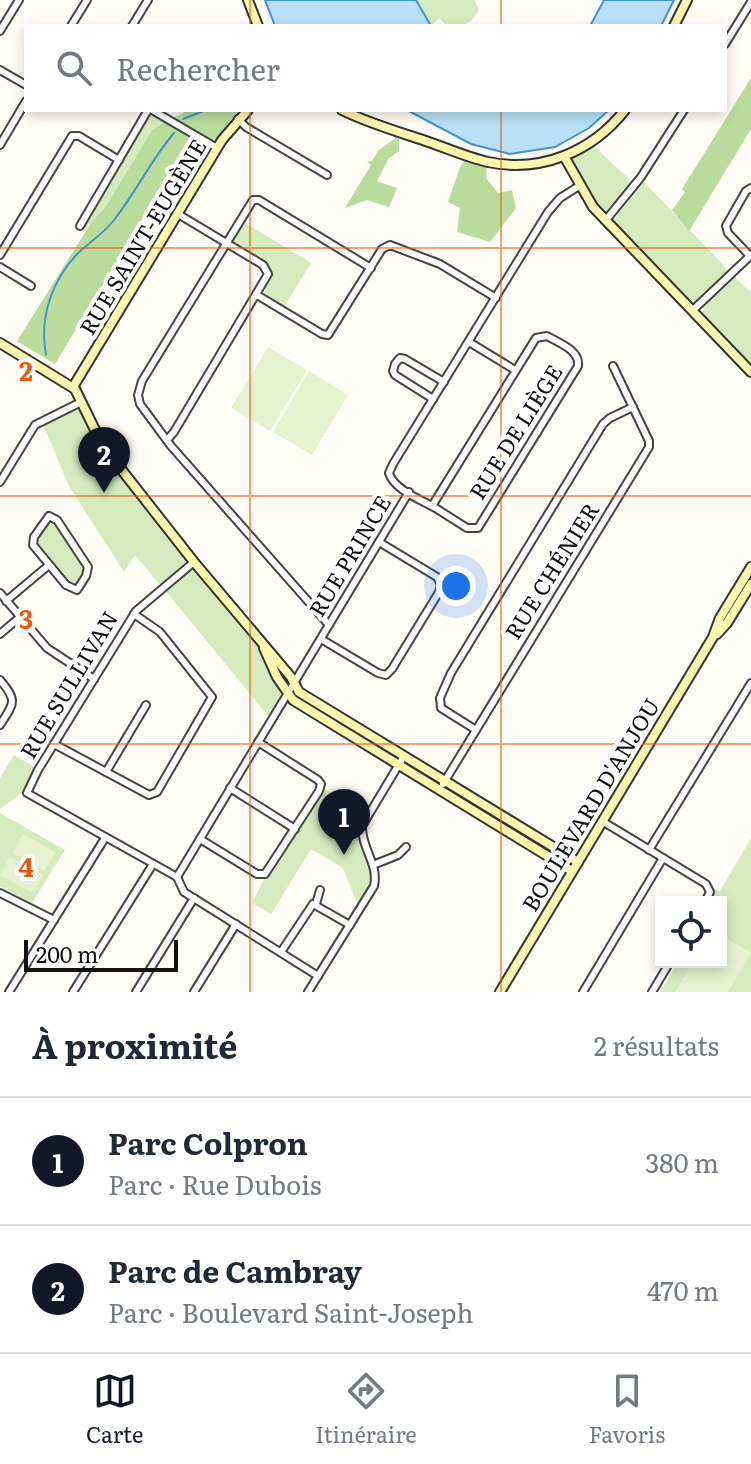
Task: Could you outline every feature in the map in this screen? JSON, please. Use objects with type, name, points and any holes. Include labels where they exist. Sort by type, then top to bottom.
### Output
[{"type":"street","points":[[0,31],[19,0]]},
{"type":"street","points":[[72,24],[87,0]]},
{"type":"street","points":[[133,24],[148,0]]},
{"type":"street","points":[[248,0],[257,24]]},
{"type":"street","points":[[675,24],[687,0]]},
{"type":"street","points":[[727,41],[751,2]]},
{"type":"street","points":[[0,70],[24,84]]},
{"type":"street","points":[[0,145],[24,104]]},
{"type":"street","points":[[80,226],[149,112]]},
{"type":"street","points":[[154,112],[217,148]]},
{"type":"street","name":"RUE SAINT-EUGÈNE","points":[[73,387],[217,148],[246,112]]},
{"type":"street","points":[[348,112],[489,162],[530,164],[564,156],[602,136],[623,112]]},
{"type":"street","points":[[606,220],[641,177],[683,112]]},
{"type":"street","points":[[238,119],[246,127],[327,175]]},
{"type":"street","points":[[0,255],[70,138],[79,136],[119,160]]},
{"type":"street","points":[[564,156],[579,186],[606,220],[751,372]]},
{"type":"street","name":"RUE PRINCE","points":[[177,877],[409,492],[393,481],[390,471],[551,207],[579,186]]},
{"type":"street","points":[[692,311],[750,255],[728,233],[726,226],[746,191],[751,188]]},
{"type":"street","points":[[329,625],[191,472],[140,404],[139,388],[250,202],[259,200],[371,268]]},
{"type":"street","points":[[167,440],[267,279],[268,271],[178,214]]},
{"type":"street","points":[[257,295],[328,335],[382,249],[393,246],[440,264],[496,298]]},
{"type":"street","points":[[0,267],[31,286]]},
{"type":"street","name":"RUE DE LIÈGE","points":[[409,492],[467,528],[473,530],[480,526],[578,366],[579,359],[575,353],[550,337],[541,335],[534,340],[432,506]]},
{"type":"street","points":[[469,342],[515,370]]},
{"type":"street","points":[[0,343],[73,387],[106,449],[194,562],[283,667],[299,692],[442,785],[473,798],[578,862]]},
{"type":"street","points":[[433,399],[395,375],[398,359],[405,359],[444,382]]},
{"type":"street","name":"RUE CHÉNIER","points":[[442,785],[649,447],[649,441],[613,366]]},
{"type":"street","points":[[0,482],[35,425],[81,402]]},
{"type":"street","points":[[476,730],[441,708],[440,698],[451,673],[603,424],[633,407]]},
{"type":"street","points":[[51,512],[86,563],[88,572],[79,588],[73,590],[49,565],[33,541],[51,512]]},
{"type":"street","points":[[321,639],[386,675],[431,605],[441,588],[439,579],[379,542]]},
{"type":"street","name":"RUE SULLIVAN","points":[[194,562],[134,614],[27,793],[177,877],[182,891],[318,976]]},
{"type":"street","points":[[6,601],[49,565]]},
{"type":"street","name":"BOULEVARD D'ANJOU","points":[[500,992],[713,637],[727,623],[747,588],[751,567]]},
{"type":"street","points":[[0,593],[50,651],[94,679]]},
{"type":"street","points":[[54,744],[150,796],[155,795],[212,698],[160,632],[134,614]]},
{"type":"street","points":[[0,634],[20,617]]},
{"type":"street","points":[[262,644],[274,673],[287,693],[304,707],[401,760]]},
{"type":"street","points":[[0,680],[12,694],[13,701],[0,725]]},
{"type":"street","points":[[649,850],[751,683]]},
{"type":"street","points":[[106,772],[146,705]]},
{"type":"street","points":[[200,839],[262,875],[269,871],[319,791],[321,784],[258,742]]},
{"type":"street","points":[[308,992],[374,885],[376,875],[362,837],[363,823],[401,760]]},
{"type":"street","points":[[442,785],[468,807],[572,871]]},
{"type":"street","points":[[230,788],[295,829]]},
{"type":"street","points":[[468,807],[473,798]]},
{"type":"street","points":[[602,821],[706,884],[710,890],[708,896]]},
{"type":"street","points":[[529,844],[534,835]]},
{"type":"street","points":[[9,992],[105,838]]},
{"type":"street","points":[[373,865],[398,855],[406,847]]},
{"type":"street","points":[[583,992],[663,858]]},
{"type":"street","points":[[73,992],[153,864]]},
{"type":"street","points":[[316,904],[320,890]]},
{"type":"street","points":[[1,896],[54,920]]},
{"type":"street","points":[[136,992],[194,898]]},
{"type":"street","points":[[316,904],[350,925]]},
{"type":"street","points":[[281,952],[310,906],[316,904]]},
{"type":"street","points":[[194,992],[236,924]]},
{"type":"street","points":[[652,992],[666,968]]},
{"type":"green space","points":[[416,0],[475,0],[479,10],[466,24],[445,24],[439,18],[430,24]]},
{"type":"green space","points":[[751,78],[751,129],[689,231],[672,210]]},
{"type":"green space","points":[[184,112],[237,112],[214,141],[195,132],[55,364],[17,341],[152,130]]},
{"type":"green space","points":[[153,115],[167,123],[152,130],[106,206],[85,232],[81,229],[148,118]]},
{"type":"green space","points":[[397,137],[399,151],[389,158],[377,181],[397,188],[389,207],[367,200],[345,208],[371,165],[367,162],[372,161],[378,151]]},
{"type":"green space","points":[[593,145],[633,183],[608,213],[603,213],[590,198],[571,163],[573,155]]},
{"type":"green space","points":[[466,158],[487,166],[486,178],[498,193],[512,190],[516,208],[490,242],[457,232],[460,208],[448,202]]},
{"type":"green space","points":[[643,181],[729,271],[695,302],[689,302],[613,221]]},
{"type":"green space","points":[[242,221],[311,263],[284,307],[265,295],[271,272],[265,262],[234,243],[234,235]]},
{"type":"green space","points":[[734,276],[751,290],[751,368],[701,315],[707,302]]},
{"type":"green space","points":[[268,347],[307,370],[270,431],[231,408]]},
{"type":"green space","points":[[309,371],[348,395],[312,455],[273,432]]},
{"type":"green space","points":[[78,408],[107,457],[186,560],[160,585],[135,555],[124,572],[69,486],[43,424]]},
{"type":"green space","points":[[50,520],[54,521],[85,568],[74,586],[69,584],[36,543]]},
{"type":"green space","points":[[190,570],[196,571],[263,652],[281,693],[268,716],[165,590]]},
{"type":"green space","points":[[14,755],[36,768],[23,792],[0,809],[0,778]]},
{"type":"green space","points":[[324,788],[341,799],[344,795],[367,808],[360,837],[371,866],[370,884],[358,906],[343,868],[311,849],[271,914],[252,903],[265,877],[272,872]]},
{"type":"green space","points":[[0,813],[65,850],[32,903],[0,886]]},
{"type":"green space","points":[[23,834],[55,852],[45,871],[13,853]]},
{"type":"green space","points":[[751,838],[751,992],[660,992],[674,968],[727,968],[727,896],[710,896],[713,888],[720,891]]},
{"type":"green space","points":[[10,857],[43,875],[33,893],[0,875]]},
{"type":"green space","points":[[727,939],[751,953],[728,992],[675,992],[689,968],[727,968]]},
{"type":"water","points":[[265,0],[416,0],[430,24],[274,24]]},
{"type":"water","points":[[604,0],[674,0],[662,24],[591,24]]},
{"type":"water","points":[[411,112],[607,112],[589,128],[555,147],[510,154],[471,144]]},
{"type":"waterway","points":[[183,119],[201,112]]},
{"type":"waterway","points":[[46,355],[46,313],[61,275],[78,253],[114,220],[174,133]]},
{"type":"place","name":"Parc de Cambray","points":[[104,493]]},
{"type":"place","name":"Parc Colpron","points":[[344,855]]}]
